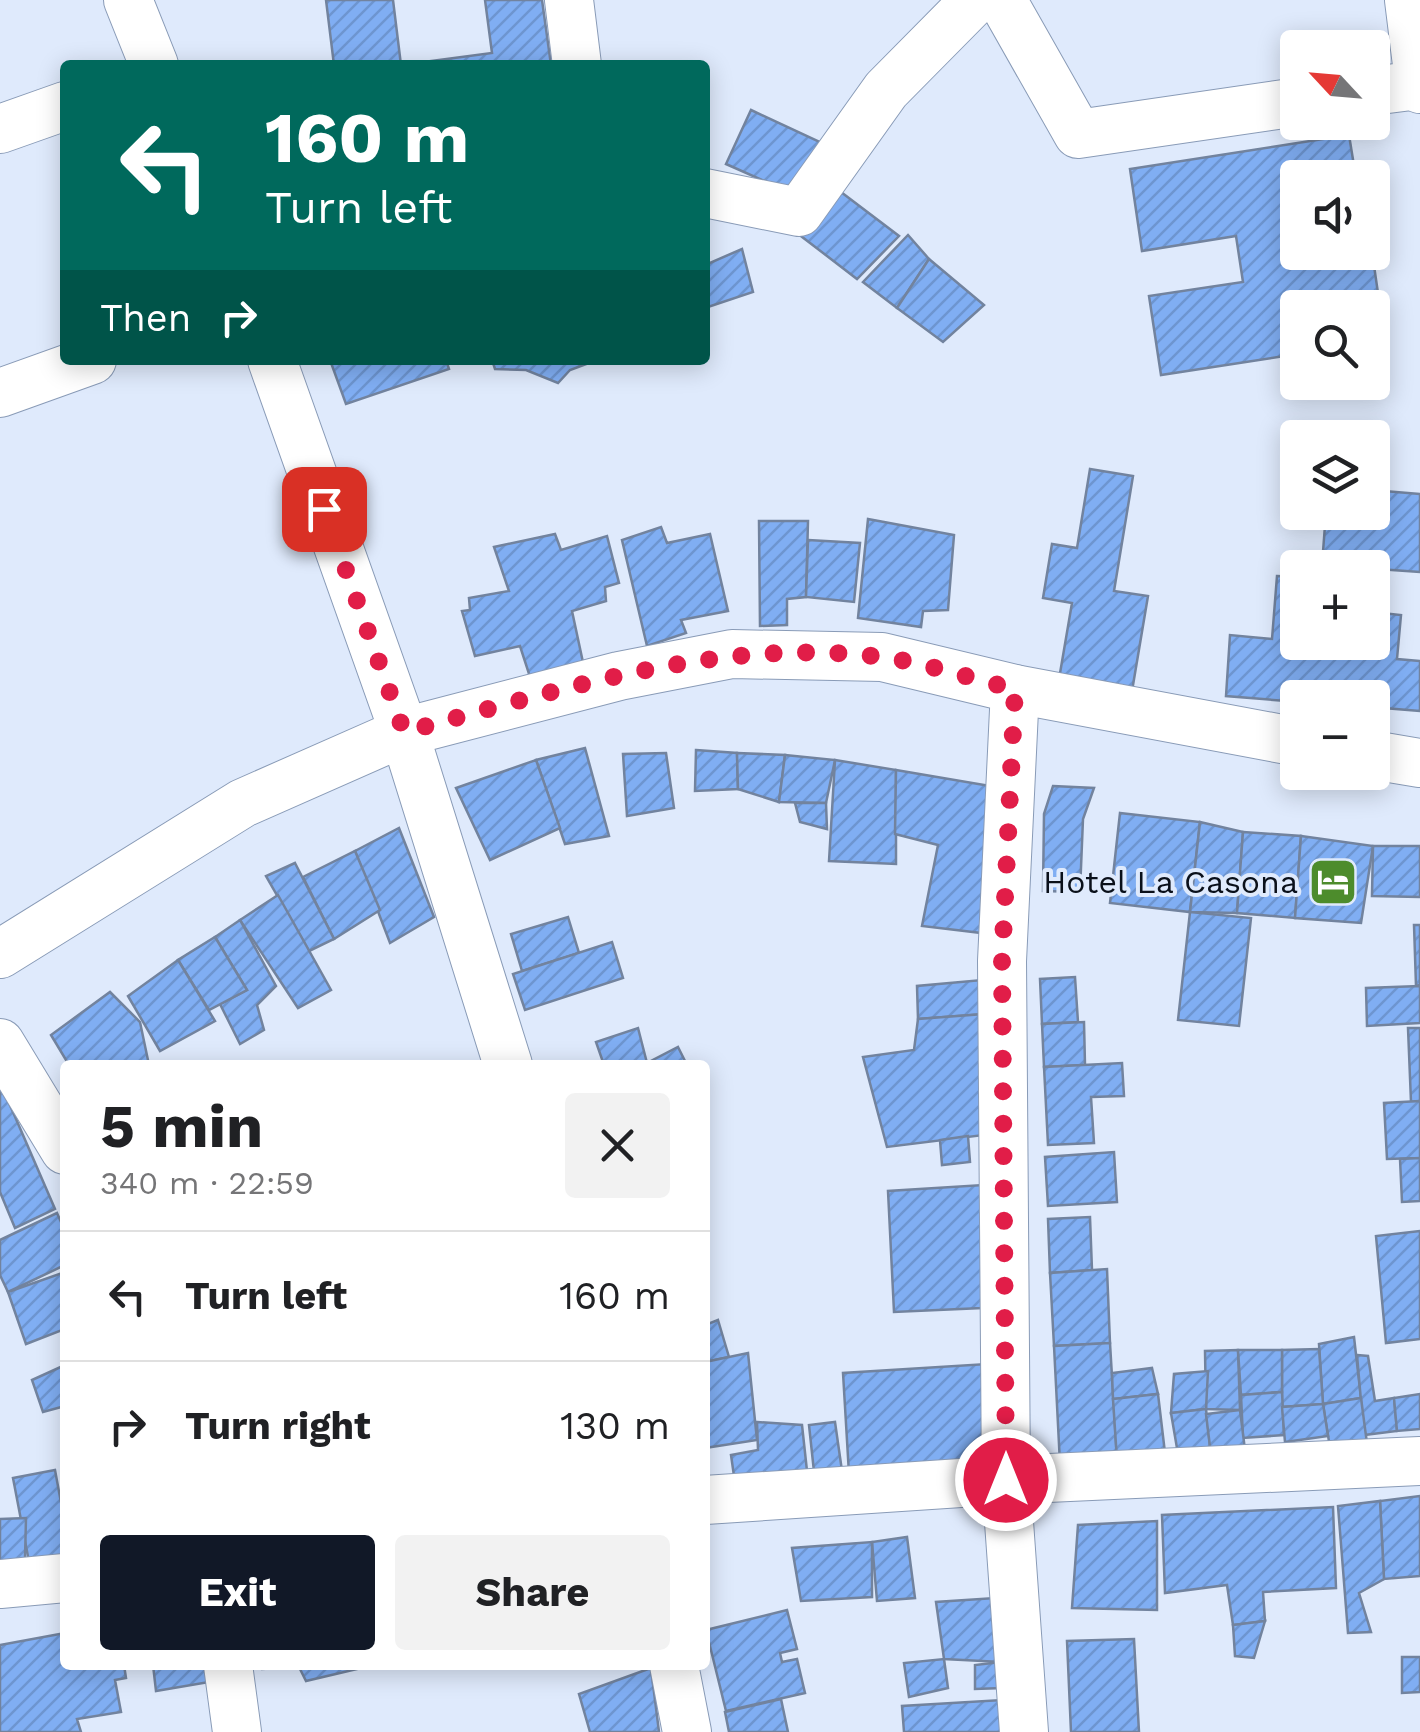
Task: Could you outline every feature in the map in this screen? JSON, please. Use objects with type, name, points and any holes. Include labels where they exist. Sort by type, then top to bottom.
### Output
[{"type":"street","points":[[128,0],[152,60]]},
{"type":"street","points":[[569,0],[576,60]]},
{"type":"street","points":[[710,194],[799,212],[886,90],[975,0]]},
{"type":"street","points":[[1002,0],[1078,134],[1280,105]]},
{"type":"street","points":[[1390,90],[1420,87],[1410,0]]},
{"type":"street","points":[[0,130],[60,108]]},
{"type":"street","points":[[1,390],[77,365]]},
{"type":"street","points":[[274,365],[404,732],[506,1060]]},
{"type":"street","points":[[0,954],[242,803],[404,732],[619,676],[732,654],[882,657],[1015,689],[1280,739]]},
{"type":"street","points":[[1015,689],[1002,961],[1006,1480],[1024,1732]]},
{"type":"street","points":[[1390,758],[1420,762]]},
{"type":"street","points":[[0,1043],[60,1142]]},
{"type":"street","points":[[710,1500],[1006,1480],[1420,1462]]},
{"type":"street","points":[[0,1584],[60,1578]]},
{"type":"street","points":[[229,1670],[237,1732]]},
{"type":"street","points":[[675,1670],[687,1732]]},
{"type":"building","points":[[326,0],[393,0],[400,60],[333,60]]},
{"type":"building","points":[[485,0],[542,0],[550,60],[439,60],[492,53]]},
{"type":"building","points":[[751,110],[820,142],[796,195],[726,164]]},
{"type":"building","points":[[1317,140],[1350,140],[1353,160],[1280,160],[1280,270],[1375,270],[1378,290],[1280,290],[1280,357],[1161,375],[1149,296],[1243,282],[1236,236],[1142,251],[1130,169]]},
{"type":"building","points":[[837,189],[899,236],[857,279],[797,233]]},
{"type":"building","points":[[908,235],[929,259],[897,308],[863,282]]},
{"type":"building","points":[[742,249],[753,292],[710,306],[710,263]]},
{"type":"building","points":[[929,259],[984,305],[943,342],[897,308]]},
{"type":"building","points":[[332,365],[448,365],[449,369],[346,404]]},
{"type":"building","points":[[494,365],[584,365],[570,370],[558,383],[526,370],[495,369]]},
{"type":"building","points":[[1090,469],[1133,476],[1114,591],[1148,596],[1131,697],[1058,685],[1072,603],[1043,598],[1052,544],[1077,548]]},
{"type":"building","points":[[1390,492],[1420,494],[1420,572],[1390,570],[1390,550],[1323,550],[1325,530],[1390,530]]},
{"type":"building","points":[[868,519],[954,535],[948,610],[923,611],[921,627],[858,618]]},
{"type":"building","points":[[759,521],[808,521],[806,597],[787,599],[787,625],[760,626]]},
{"type":"building","points":[[661,527],[667,543],[710,534],[728,611],[681,620],[686,633],[647,646],[622,540]]},
{"type":"building","points":[[555,534],[561,550],[607,536],[619,583],[605,587],[606,601],[572,611],[584,667],[531,680],[520,646],[475,656],[462,611],[470,610],[469,598],[509,591],[494,547]]},
{"type":"building","points":[[808,540],[860,543],[854,602],[806,597]]},
{"type":"building","points":[[1277,576],[1280,660],[1390,660],[1390,614],[1401,615],[1397,659],[1420,661],[1420,711],[1390,708],[1390,680],[1280,680],[1280,700],[1226,696],[1230,635],[1272,639]]},
{"type":"building","points":[[585,748],[609,836],[565,844],[536,760]]},
{"type":"building","points":[[696,750],[737,753],[738,789],[695,791]]},
{"type":"building","points":[[666,753],[674,808],[627,816],[623,754]]},
{"type":"building","points":[[737,753],[785,755],[779,802],[738,789]]},
{"type":"building","points":[[785,755],[835,760],[826,803],[779,802]]},
{"type":"building","points":[[536,760],[560,828],[490,860],[456,788]]},
{"type":"building","points":[[835,760],[896,770],[896,864],[829,861]]},
{"type":"building","points":[[896,770],[1002,788],[990,934],[922,926],[938,845],[895,834]]},
{"type":"building","points":[[1053,786],[1094,788],[1083,819],[1080,892],[1043,891],[1044,814]]},
{"type":"building","points":[[795,803],[826,803],[827,829],[800,822]]},
{"type":"building","points":[[1120,813],[1200,822],[1190,912],[1110,903]]},
{"type":"building","points":[[1200,822],[1243,832],[1237,913],[1190,912]]},
{"type":"building","points":[[399,828],[434,917],[390,943],[355,851]]},
{"type":"building","points":[[1243,832],[1301,836],[1295,918],[1237,913]]},
{"type":"building","name":"Hotel La Casona","points":[[1301,836],[1373,846],[1361,923],[1295,918]]},
{"type":"building","points":[[1373,846],[1420,846],[1420,897],[1372,896]]},
{"type":"building","points":[[355,851],[380,910],[334,939],[303,877]]},
{"type":"building","points":[[295,863],[334,939],[309,951],[266,876]]},
{"type":"building","points":[[278,895],[331,990],[298,1008],[240,920]]},
{"type":"building","points":[[1190,912],[1251,918],[1239,1026],[1178,1020]]},
{"type":"building","points":[[568,917],[579,953],[522,971],[511,934]]},
{"type":"building","points":[[240,920],[276,986],[257,1005],[264,1030],[240,1044],[220,1004],[247,990],[215,937]]},
{"type":"building","points":[[1414,925],[1420,925],[1420,985],[1416,986]]},
{"type":"building","points":[[215,937],[247,990],[209,1010],[178,960]]},
{"type":"building","points":[[612,942],[623,978],[525,1010],[513,974]]},
{"type":"building","points":[[178,960],[215,1021],[160,1051],[128,996]]},
{"type":"building","points":[[1075,977],[1078,1022],[1042,1024],[1040,979]]},
{"type":"building","points":[[982,980],[984,1014],[918,1019],[917,986]]},
{"type":"building","points":[[1420,986],[1420,1023],[1367,1026],[1366,988]]},
{"type":"building","points":[[110,992],[140,1022],[148,1060],[66,1060],[51,1035]]},
{"type":"building","points":[[984,1014],[984,1135],[887,1147],[863,1057],[914,1050],[918,1019]]},
{"type":"building","points":[[1084,1022],[1085,1065],[1044,1067],[1042,1024]]},
{"type":"building","points":[[638,1028],[646,1060],[602,1060],[596,1042]]},
{"type":"building","points":[[1408,1028],[1420,1028],[1420,1101],[1411,1102]]},
{"type":"building","points":[[678,1047],[684,1060],[653,1060]]},
{"type":"building","points":[[1122,1063],[1124,1096],[1091,1097],[1094,1143],[1048,1145],[1044,1067]]},
{"type":"building","points":[[0,1082],[55,1209],[15,1228],[0,1192]]},
{"type":"building","points":[[1420,1101],[1420,1158],[1387,1159],[1384,1103]]},
{"type":"building","points":[[968,1136],[970,1162],[942,1165],[940,1140]]},
{"type":"building","points":[[1114,1152],[1117,1202],[1048,1206],[1045,1157]]},
{"type":"building","points":[[1420,1158],[1420,1201],[1402,1202],[1400,1159]]},
{"type":"building","points":[[983,1185],[982,1308],[894,1312],[888,1191]]},
{"type":"building","points":[[57,1213],[60,1267],[8,1292],[0,1275],[0,1240]]},
{"type":"building","points":[[1090,1217],[1092,1270],[1050,1273],[1048,1219]]},
{"type":"building","points":[[1420,1231],[1420,1339],[1386,1343],[1376,1236]]},
{"type":"building","points":[[1107,1269],[1110,1343],[1054,1346],[1050,1273]]},
{"type":"building","points":[[60,1274],[60,1331],[26,1344],[8,1292]]},
{"type":"building","points":[[718,1320],[729,1357],[710,1361],[710,1323]]},
{"type":"building","points":[[1354,1337],[1361,1398],[1323,1404],[1319,1344]]},
{"type":"building","points":[[1110,1343],[1117,1460],[1060,1464],[1054,1346]]},
{"type":"building","points":[[1319,1349],[1323,1404],[1282,1407],[1282,1350]]},
{"type":"building","points":[[1238,1350],[1240,1410],[1206,1409],[1205,1351]]},
{"type":"building","points":[[1238,1350],[1282,1350],[1282,1392],[1241,1395]]},
{"type":"building","points":[[748,1353],[757,1440],[710,1447],[710,1361]]},
{"type":"building","points":[[1357,1355],[1368,1356],[1375,1401],[1394,1398],[1397,1431],[1364,1435]]},
{"type":"building","points":[[987,1364],[993,1464],[849,1474],[843,1373]]},
{"type":"building","points":[[60,1367],[60,1407],[43,1412],[32,1380]]},
{"type":"building","points":[[1152,1368],[1158,1394],[1113,1399],[1112,1373]]},
{"type":"building","points":[[1208,1371],[1206,1409],[1171,1413],[1174,1374]]},
{"type":"building","points":[[1282,1392],[1284,1435],[1243,1438],[1241,1395]]},
{"type":"building","points":[[1158,1394],[1165,1453],[1117,1460],[1113,1399]]},
{"type":"building","points":[[1420,1394],[1420,1429],[1397,1431],[1394,1398]]},
{"type":"building","points":[[1361,1398],[1368,1451],[1331,1454],[1323,1404]]},
{"type":"building","points":[[1323,1404],[1328,1436],[1285,1442],[1282,1407]]},
{"type":"building","points":[[1206,1409],[1211,1455],[1178,1454],[1171,1413]]},
{"type":"building","points":[[1240,1410],[1245,1450],[1211,1455],[1206,1414]]},
{"type":"building","points":[[757,1422],[802,1425],[808,1480],[736,1490],[731,1455],[758,1450]]},
{"type":"building","points":[[835,1422],[843,1478],[815,1481],[809,1425]]},
{"type":"building","points":[[55,1470],[60,1497],[60,1561],[30,1567],[13,1478]]},
{"type":"building","points":[[1420,1496],[1420,1576],[1384,1579],[1380,1501]]},
{"type":"building","points":[[1380,1501],[1384,1579],[1359,1593],[1371,1632],[1348,1633],[1338,1506]]},
{"type":"building","points":[[1333,1507],[1336,1588],[1263,1592],[1265,1621],[1233,1625],[1227,1585],[1165,1593],[1162,1515]]},
{"type":"building","points":[[26,1518],[25,1559],[0,1562],[0,1519]]},
{"type":"building","points":[[1157,1521],[1157,1610],[1072,1608],[1078,1525]]},
{"type":"building","points":[[907,1537],[915,1598],[877,1601],[872,1542]]},
{"type":"building","points":[[872,1542],[872,1597],[801,1601],[792,1548]]},
{"type":"building","points":[[995,1598],[1001,1662],[944,1659],[936,1602]]},
{"type":"building","points":[[787,1610],[797,1649],[780,1653],[782,1662],[797,1659],[805,1693],[726,1711],[710,1646],[710,1629]]},
{"type":"building","points":[[1265,1621],[1254,1658],[1235,1656],[1233,1625]]},
{"type":"building","points":[[60,1634],[60,1670],[125,1670],[126,1678],[115,1680],[121,1712],[77,1719],[81,1732],[0,1732],[0,1645]]},
{"type":"building","points":[[1134,1639],[1139,1732],[1071,1732],[1067,1641]]},
{"type":"building","points":[[1402,1657],[1420,1657],[1420,1692],[1402,1693]]},
{"type":"building","points":[[944,1659],[948,1688],[909,1697],[904,1663]]},
{"type":"building","points":[[1001,1662],[1003,1688],[975,1689],[975,1665]]},
{"type":"building","points":[[154,1670],[214,1670],[215,1681],[156,1691]]},
{"type":"building","points":[[300,1670],[353,1670],[306,1681]]},
{"type":"building","points":[[651,1670],[659,1732],[590,1732],[579,1694]]},
{"type":"building","points":[[781,1699],[788,1732],[729,1732],[725,1712]]},
{"type":"building","points":[[1002,1700],[1003,1732],[904,1732],[902,1706]]},
{"type":"place","name":"Hotel La Casona","points":[[1333,882]]},
{"type":"route","points":[[324,509],[404,732],[619,676],[732,654],[882,657],[1015,689],[1002,961],[1006,1480]]}]
